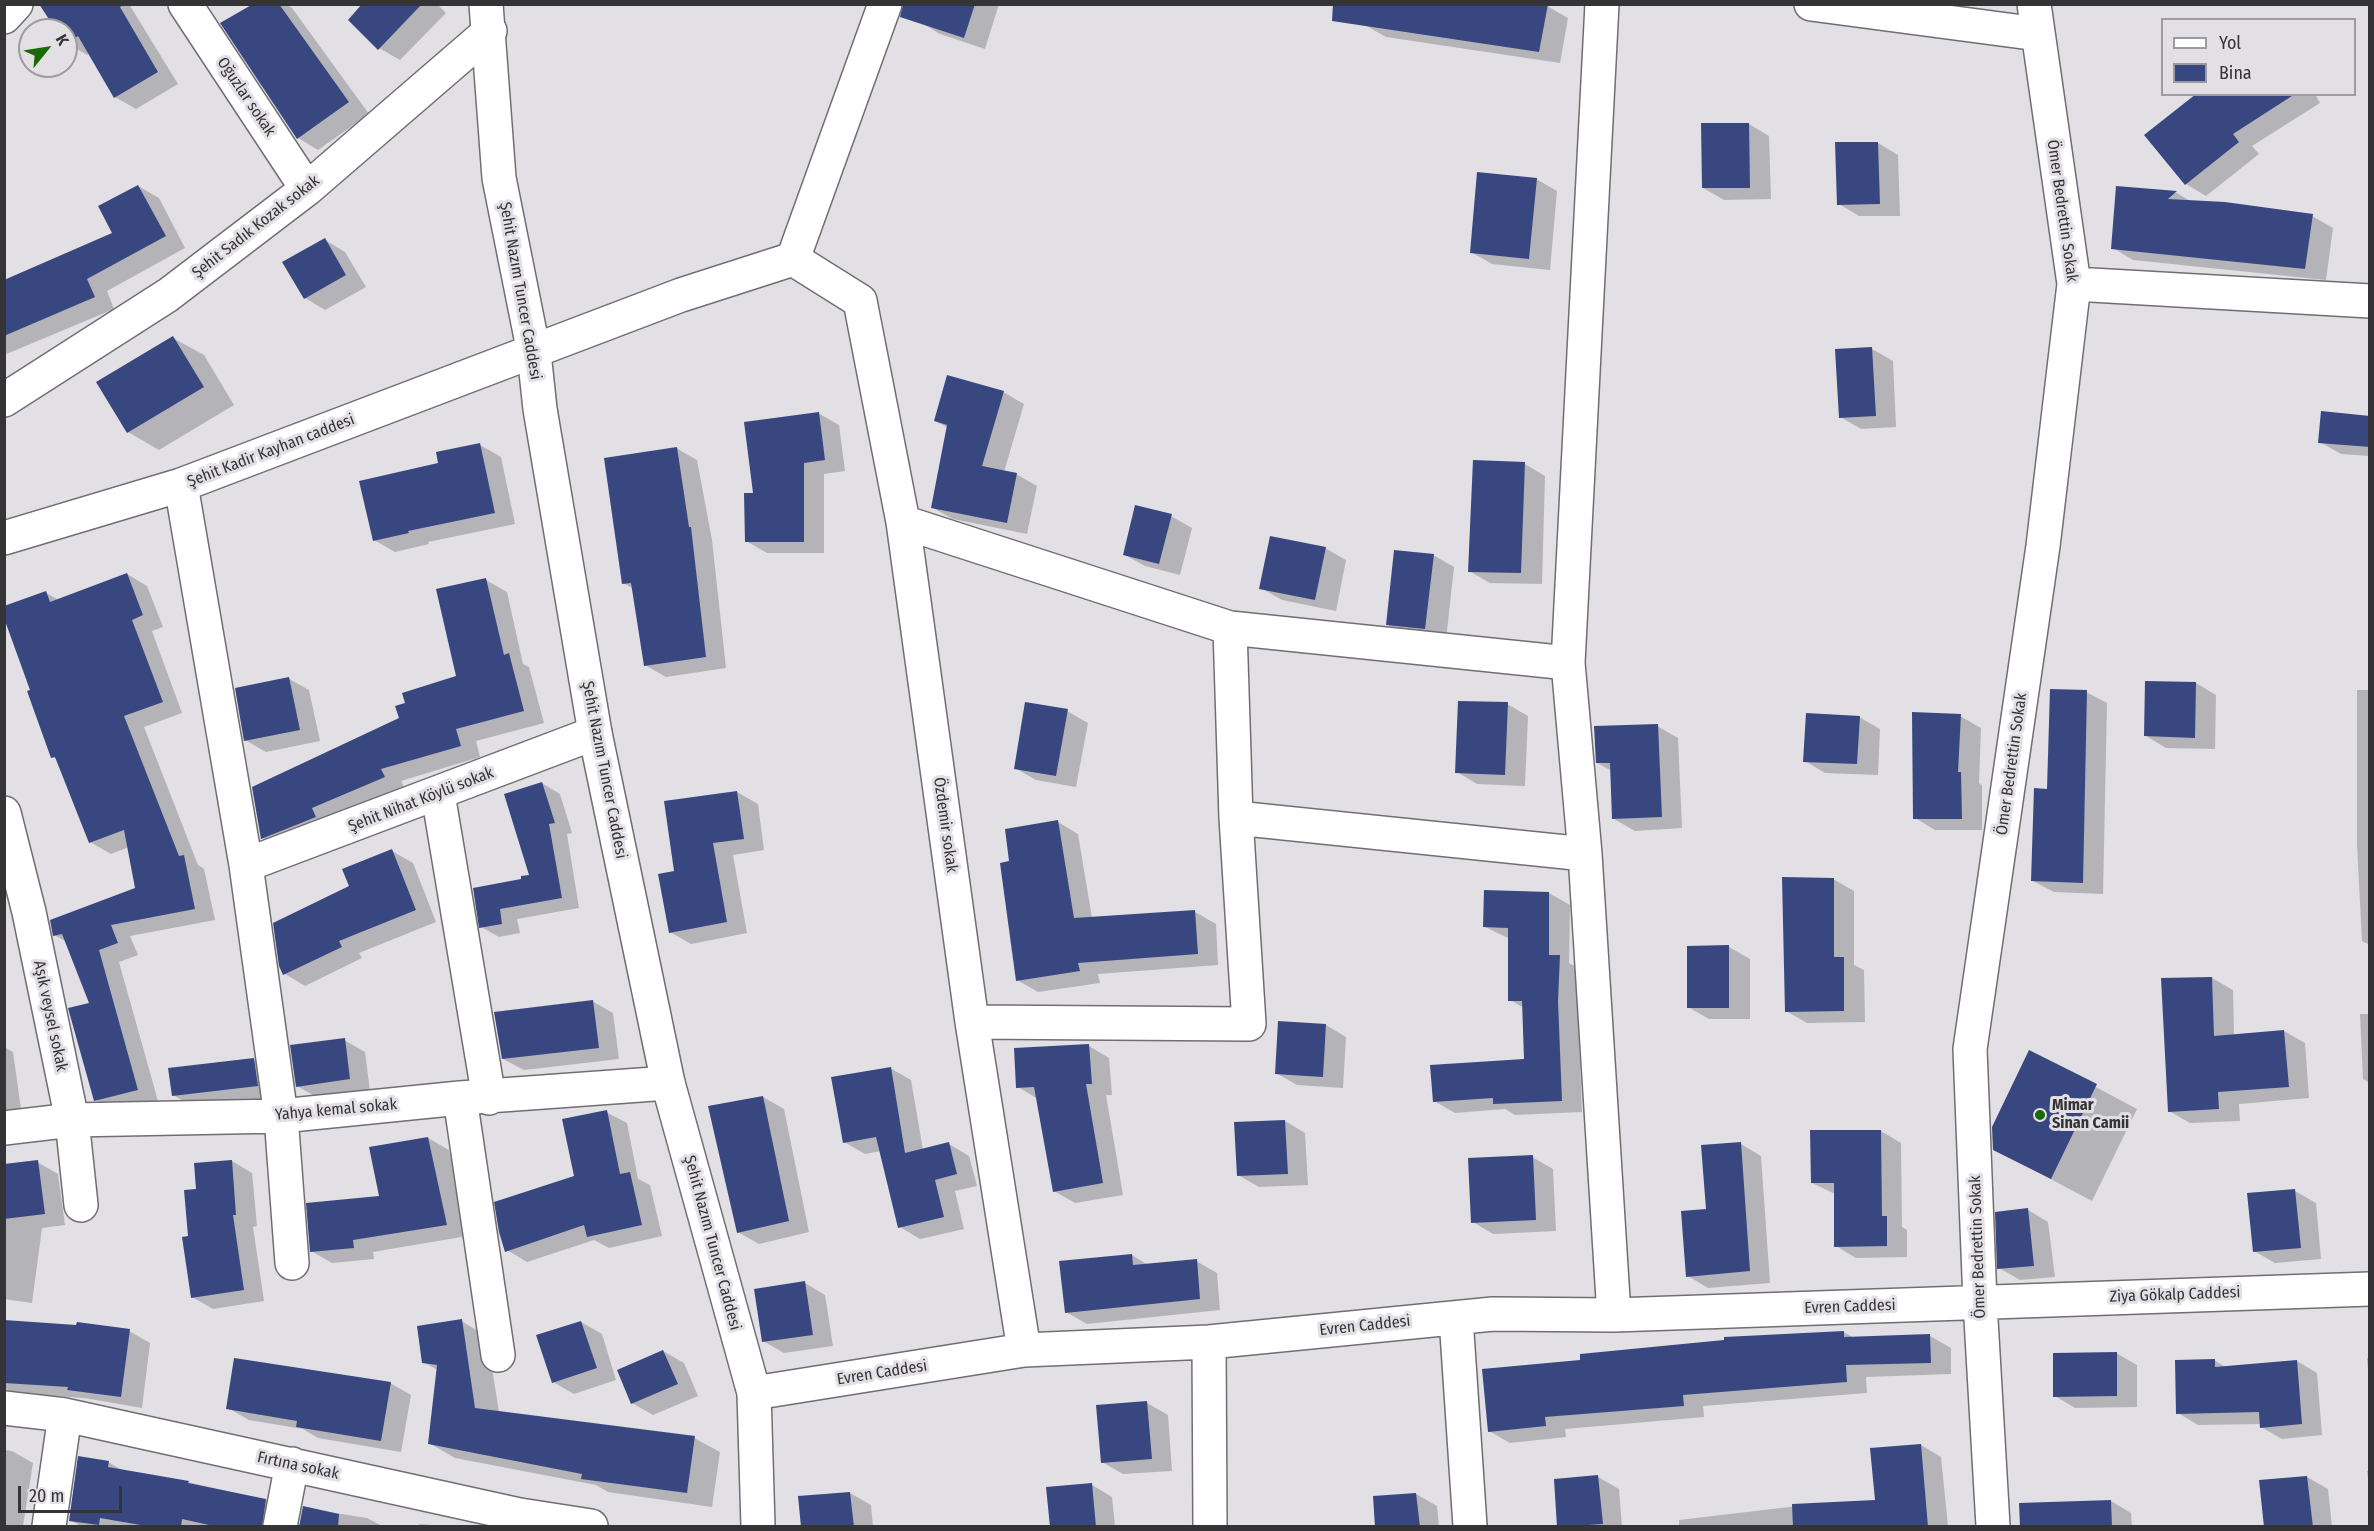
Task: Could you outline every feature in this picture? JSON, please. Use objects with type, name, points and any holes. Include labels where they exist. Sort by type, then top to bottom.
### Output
[{"type":"street","points":[[4,17],[16,4]]},
{"type":"street","name":"Oğuzlar sokak","points":[[185,4],[307,189]]},
{"type":"street","points":[[793,259],[885,4]]},
{"type":"street","points":[[1602,4],[1568,663],[1585,854],[1614,1315]]},
{"type":"street","points":[[1810,4],[2036,19]]},
{"type":"street","name":"Şehit Sadık Kozak sokak","points":[[4,400],[168,295],[307,189],[488,18]]},
{"type":"street","name":"Şehit Nazım Tuncer Caddesi","points":[[488,18],[499,178],[534,353],[540,409],[595,733],[668,1083],[754,1393],[759,1527]]},
{"type":"street","name":"Ömer Bedrettin Sokak","points":[[1993,1527],[1980,1302],[1970,1049],[2043,546],[2074,284],[2036,19]]},
{"type":"street","name":"Özdemir sokak","points":[[793,259],[860,301],[903,522],[972,1022],[1024,1350]]},
{"type":"street","name":"Şehit Kadir Kayhan caddesi","points":[[4,538],[181,485],[534,353],[681,295],[793,259]]},
{"type":"street","points":[[2074,284],[2370,301]]},
{"type":"street","points":[[181,485],[246,865],[280,1116],[292,1263]]},
{"type":"street","points":[[903,522],[1230,628],[1568,663]]},
{"type":"street","points":[[972,1022],[1249,1024],[1236,818],[1230,628]]},
{"type":"street","name":"Şehit Nihat Köylü sokak","points":[[246,865],[595,733]]},
{"type":"street","points":[[438,794],[475,1098],[498,1354]]},
{"type":"street","points":[[4,813],[17,913]]},
{"type":"street","points":[[1236,818],[1585,854]]},
{"type":"street","name":"Aşık veysel sokak","points":[[17,913],[72,1120],[81,1205]]},
{"type":"street","name":"Yahya kemal sokak","points":[[4,1128],[72,1120],[280,1116],[668,1083]]},
{"type":"street","name":"Ziya Gökalp Caddesi","points":[[1980,1302],[2370,1289]]},
{"type":"street","name":"Evren Caddesi","points":[[754,1393],[1024,1350],[1209,1342],[1493,1314],[1614,1315],[1980,1302]]},
{"type":"street","points":[[1456,1318],[1470,1527]]},
{"type":"street","points":[[1209,1342],[1210,1527]]},
{"type":"street","name":"Fırtına sokak","points":[[4,1408],[65,1415],[292,1464],[519,1521],[591,1527]]},
{"type":"street","points":[[49,1527],[65,1415]]},
{"type":"street","points":[[280,1527],[292,1464]]},
{"type":"building","points":[[39,4],[124,4],[120,7],[158,72],[114,98],[78,36],[78,18],[48,18]]},
{"type":"building","points":[[253,4],[279,4],[349,102],[297,139],[220,23]]},
{"type":"building","points":[[362,4],[422,4],[378,50],[348,20]]},
{"type":"building","points":[[903,4],[975,4],[964,38],[900,17]]},
{"type":"building","points":[[1333,4],[1548,4],[1539,52],[1332,21]]},
{"type":"building","points":[[2193,96],[2292,96],[2233,134],[2239,142],[2185,185],[2144,135]]},
{"type":"building","points":[[1701,123],[1749,123],[1750,188],[1702,188]]},
{"type":"building","points":[[1835,142],[1878,142],[1880,204],[1837,205]]},
{"type":"building","points":[[1477,172],[1537,178],[1529,259],[1470,253]]},
{"type":"building","points":[[138,185],[166,236],[87,279],[95,297],[4,336],[4,280],[112,233],[98,206]]},
{"type":"building","points":[[2116,186],[2177,191],[2168,199],[2225,202],[2313,214],[2305,269],[2111,249]]},
{"type":"building","points":[[325,238],[346,275],[304,299],[282,262]]},
{"type":"building","points":[[173,336],[204,387],[127,433],[96,382]]},
{"type":"building","points":[[1872,347],[1876,416],[1839,418],[1835,349]]},
{"type":"building","points":[[947,375],[1004,391],[982,466],[1017,473],[1007,523],[931,508],[947,425],[934,421]]},
{"type":"building","points":[[2321,411],[2370,416],[2370,447],[2318,443]]},
{"type":"building","points":[[819,412],[825,460],[804,463],[804,542],[745,542],[744,493],[753,493],[744,422]]},
{"type":"building","points":[[480,443],[495,513],[408,531],[409,533],[373,541],[359,481],[438,463],[436,452]]},
{"type":"building","points":[[677,447],[689,527],[691,527],[706,657],[644,666],[631,583],[622,584],[604,458]]},
{"type":"building","points":[[1473,460],[1525,462],[1521,573],[1468,572]]},
{"type":"building","points":[[1135,505],[1172,514],[1159,564],[1123,555]]},
{"type":"building","points":[[1270,536],[1326,547],[1315,600],[1259,589]]},
{"type":"building","points":[[1394,550],[1434,554],[1425,629],[1386,625]]},
{"type":"building","points":[[127,573],[143,615],[132,620],[163,702],[124,716],[179,856],[184,855],[195,909],[111,925],[118,943],[99,950],[138,1090],[94,1101],[68,1008],[89,1003],[62,934],[53,936],[50,920],[135,888],[124,830],[89,843],[55,757],[51,758],[4,618],[4,606],[46,591],[50,602]]},
{"type":"building","points":[[486,578],[504,655],[509,653],[524,711],[456,729],[461,746],[381,769],[385,777],[312,808],[316,817],[261,839],[252,787],[399,718],[395,706],[405,703],[402,693],[456,676],[436,589]]},
{"type":"building","points":[[289,677],[300,730],[244,741],[235,688]]},
{"type":"building","points":[[2145,681],[2196,682],[2195,738],[2144,736]]},
{"type":"building","points":[[2050,689],[2087,690],[2083,883],[2031,881],[2034,788],[2047,789]]},
{"type":"building","points":[[1458,701],[1508,702],[1505,775],[1455,773]]},
{"type":"building","points":[[1025,702],[1068,709],[1056,776],[1014,769]]},
{"type":"building","points":[[1912,712],[1961,714],[1958,772],[1961,772],[1962,819],[1913,819]]},
{"type":"building","points":[[1806,713],[1860,716],[1857,764],[1803,762]]},
{"type":"building","points":[[1658,724],[1662,817],[1612,819],[1610,763],[1596,763],[1594,726]]},
{"type":"building","points":[[542,782],[555,823],[549,824],[562,898],[500,909],[502,924],[479,928],[473,888],[521,879],[521,876],[529,875],[504,794]]},
{"type":"building","points":[[737,791],[744,839],[713,843],[727,922],[669,933],[658,874],[674,871],[664,801]]},
{"type":"building","points":[[1058,820],[1074,918],[1195,910],[1198,954],[1078,963],[1080,971],[1016,981],[1000,863],[1009,861],[1005,829]]},
{"type":"building","points":[[392,849],[416,910],[339,941],[342,947],[283,975],[279,966],[273,923],[349,886],[342,869]]},
{"type":"building","points":[[1782,877],[1834,878],[1834,957],[1844,957],[1844,1011],[1785,1012]]},
{"type":"building","points":[[1484,890],[1549,892],[1549,955],[1560,955],[1558,1001],[1562,1101],[1493,1104],[1493,1098],[1433,1102],[1430,1065],[1524,1059],[1522,1001],[1508,1001],[1508,928],[1483,927]]},
{"type":"building","points":[[1729,945],[1729,1008],[1687,1008],[1687,946]]},
{"type":"building","points":[[2212,977],[2214,1036],[2284,1030],[2289,1087],[2218,1092],[2219,1109],[2168,1112],[2161,978]]},
{"type":"building","points":[[593,1000],[599,1048],[502,1059],[494,1012]]},
{"type":"building","points":[[1278,1021],[1326,1024],[1323,1077],[1275,1074]]},
{"type":"building","points":[[345,1038],[350,1079],[296,1087],[290,1045]]},
{"type":"building","points":[[1089,1044],[1092,1084],[1086,1084],[1103,1183],[1053,1192],[1034,1087],[1016,1088],[1014,1048]]},
{"type":"building","name":"Mimar Sinan Camii","points":[[2029,1050],[2097,1084],[2051,1179],[1993,1150],[1992,1127]]},
{"type":"building","points":[[254,1058],[258,1086],[172,1096],[168,1068]]},
{"type":"building","points":[[891,1067],[905,1153],[949,1142],[957,1174],[935,1180],[944,1217],[898,1228],[876,1137],[843,1143],[831,1077]]},
{"type":"building","points":[[763,1096],[789,1221],[737,1233],[708,1106]]},
{"type":"building","points":[[607,1110],[620,1174],[630,1172],[642,1225],[587,1237],[584,1225],[505,1252],[494,1202],[574,1176],[562,1119]]},
{"type":"building","points":[[1285,1120],[1288,1174],[1237,1176],[1234,1122]]},
{"type":"building","points":[[1810,1130],[1881,1130],[1882,1216],[1887,1216],[1887,1246],[1834,1247],[1834,1183],[1811,1183]]},
{"type":"building","points":[[428,1137],[447,1225],[353,1240],[354,1248],[310,1252],[306,1203],[379,1196],[369,1147]]},
{"type":"building","points":[[1741,1142],[1750,1271],[1686,1277],[1681,1211],[1706,1209],[1701,1145]]},
{"type":"building","points":[[1533,1155],[1536,1220],[1471,1223],[1468,1158]]},
{"type":"building","points":[[38,1160],[45,1214],[4,1219],[4,1164]]},
{"type":"building","points":[[232,1160],[236,1215],[233,1215],[244,1290],[191,1298],[182,1237],[188,1236],[184,1190],[196,1189],[194,1163]]},
{"type":"building","points":[[2295,1189],[2301,1248],[2253,1252],[2247,1193]]},
{"type":"building","points":[[2028,1208],[2034,1266],[1997,1269],[1995,1212]]},
{"type":"building","points":[[1132,1254],[1133,1265],[1197,1259],[1200,1299],[1065,1313],[1059,1261]]},
{"type":"building","points":[[805,1281],[813,1335],[762,1342],[754,1289]]},
{"type":"building","points":[[462,1319],[475,1408],[695,1436],[687,1493],[581,1479],[582,1474],[428,1444],[437,1365],[422,1363],[417,1326]]},
{"type":"building","points":[[4,1320],[76,1325],[77,1322],[130,1329],[121,1397],[67,1390],[68,1387],[4,1383]]},
{"type":"building","points":[[581,1321],[597,1368],[552,1383],[536,1335]]},
{"type":"building","points":[[1844,1331],[1844,1337],[1930,1334],[1931,1363],[1846,1365],[1847,1382],[1683,1395],[1684,1406],[1545,1417],[1546,1426],[1488,1432],[1482,1369],[1580,1360],[1580,1354],[1724,1340],[1724,1337]]},
{"type":"building","points":[[663,1350],[678,1384],[631,1404],[617,1370]]},
{"type":"building","points":[[2117,1352],[2117,1396],[2053,1397],[2053,1353]]},
{"type":"building","points":[[234,1358],[391,1382],[381,1441],[296,1427],[297,1421],[226,1409]]},
{"type":"building","points":[[2215,1359],[2215,1367],[2297,1360],[2302,1424],[2260,1428],[2259,1412],[2176,1414],[2175,1360]]},
{"type":"building","points":[[1147,1401],[1152,1459],[1101,1463],[1096,1405]]},
{"type":"building","points":[[1921,1444],[1928,1527],[1793,1527],[1792,1504],[1875,1500],[1870,1448]]},
{"type":"building","points":[[78,1456],[109,1461],[108,1467],[189,1481],[188,1483],[266,1499],[262,1527],[218,1527],[182,1519],[181,1527],[152,1527],[100,1518],[99,1525],[69,1521]]},
{"type":"building","points":[[1598,1475],[1603,1524],[1557,1527],[1554,1479]]},
{"type":"building","points":[[2307,1476],[2313,1527],[2264,1527],[2259,1480]]},
{"type":"building","points":[[1092,1483],[1096,1527],[1050,1527],[1046,1487]]},
{"type":"building","points":[[850,1492],[854,1527],[801,1527],[798,1496]]},
{"type":"building","points":[[1416,1493],[1420,1527],[1375,1527],[1373,1496]]},
{"type":"building","points":[[2111,1500],[2112,1527],[2020,1527],[2019,1503]]},
{"type":"building","points":[[303,1506],[339,1514],[338,1527],[299,1527]]},
{"type":"place","name":"Mimar Sinan Camii","points":[[2040,1115]]}]
